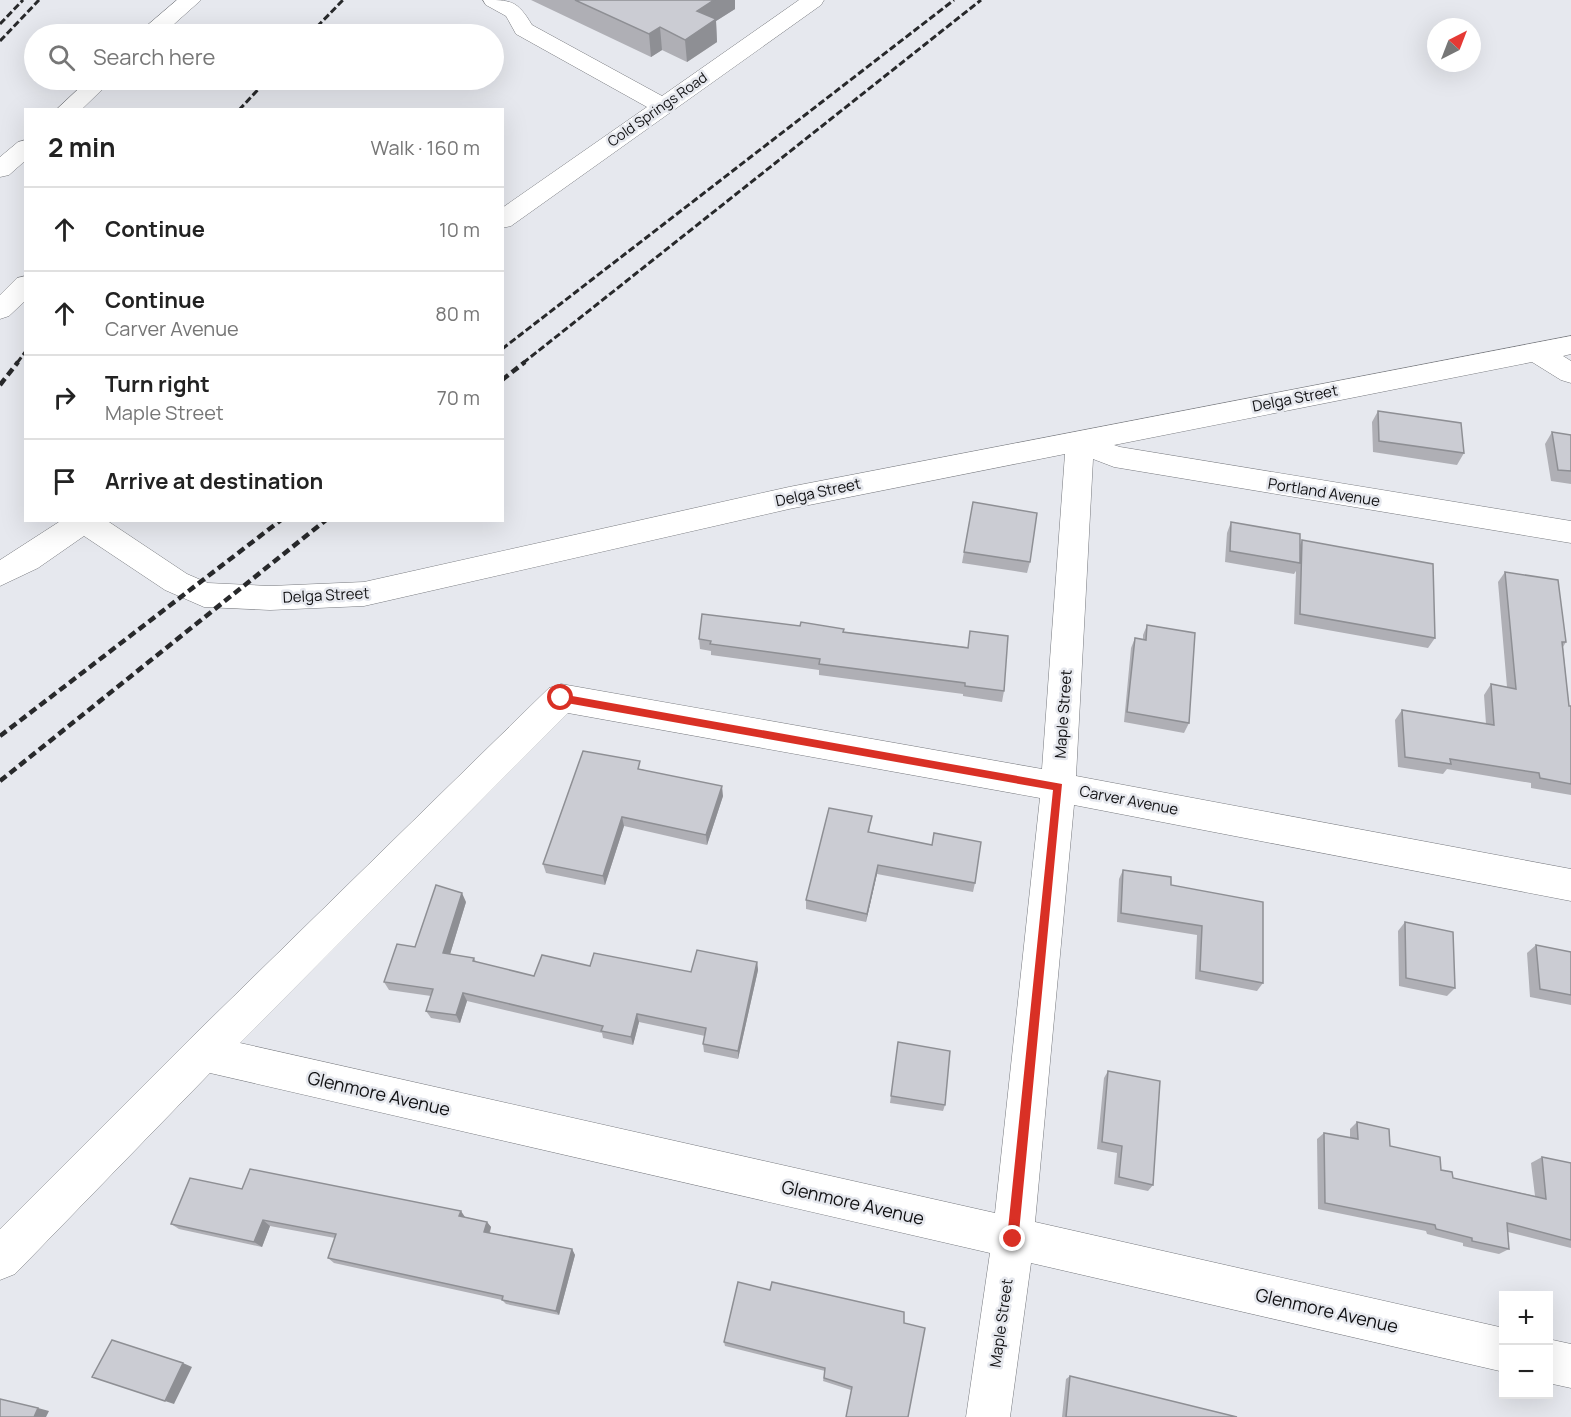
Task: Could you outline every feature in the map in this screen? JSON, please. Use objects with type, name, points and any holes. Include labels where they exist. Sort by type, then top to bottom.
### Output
[{"type":"street","points":[[162,24],[190,0]]},
{"type":"street","points":[[494,0],[514,12],[524,29],[662,106]]},
{"type":"street","name":"Cold Springs Road","points":[[504,219],[813,0]]},
{"type":"street","points":[[69,108],[90,90]]},
{"type":"street","points":[[0,170],[24,149]]},
{"type":"street","points":[[0,310],[24,286]]},
{"type":"street","name":"Delga Street","points":[[86,522],[176,582],[204,595],[270,598],[364,594],[789,498],[1571,345]]},
{"type":"street","points":[[1536,351],[1571,373]]},
{"type":"street","name":"Portland Avenue","points":[[1080,440],[1114,457],[1571,532]]},
{"type":"street","name":"Maple Street","points":[[988,1417],[1013,1239],[1058,787],[1080,440]]},
{"type":"street","points":[[0,574],[27,560],[84,522]]},
{"type":"street","name":"Carver Avenue","points":[[202,1053],[561,698],[1058,787],[1571,885]]},
{"type":"street","points":[[0,1259],[202,1053]]},
{"type":"street","name":"Glenmore Avenue","points":[[202,1053],[1499,1349]]},
{"type":"street","points":[[1553,1362],[1571,1366]]},
{"type":"building","points":[[575,0],[714,0],[697,11],[716,19],[685,40],[660,27],[649,34]]},
{"type":"building","points":[[1378,411],[1461,423],[1464,453],[1379,441]]},
{"type":"building","points":[[1552,432],[1571,435],[1571,471],[1558,470]]},
{"type":"building","points":[[973,502],[1037,513],[1030,562],[964,552]]},
{"type":"building","points":[[1231,522],[1300,534],[1300,563],[1230,551]]},
{"type":"building","points":[[1302,540],[1433,564],[1435,638],[1300,614]]},
{"type":"building","points":[[1505,572],[1558,580],[1566,642],[1562,642],[1569,706],[1571,706],[1571,784],[1540,778],[1539,773],[1450,759],[1451,764],[1405,757],[1402,710],[1494,725],[1491,684],[1516,689]]},
{"type":"building","points":[[702,614],[800,626],[801,622],[844,629],[843,632],[968,648],[970,631],[1008,636],[1004,691],[965,686],[965,683],[819,664],[820,659],[710,644],[711,641],[699,639]]},
{"type":"building","points":[[1147,625],[1195,633],[1189,723],[1127,712],[1135,638],[1146,640]]},
{"type":"building","points":[[583,751],[640,761],[638,769],[722,786],[706,835],[622,817],[603,876],[543,864]]},
{"type":"building","points":[[829,808],[872,816],[868,832],[932,845],[934,833],[981,842],[975,883],[878,865],[867,914],[806,900]]},
{"type":"building","points":[[1123,870],[1171,877],[1171,885],[1263,902],[1263,983],[1200,971],[1202,926],[1121,913]]},
{"type":"building","points":[[436,885],[462,893],[443,953],[474,958],[473,961],[534,976],[542,955],[590,966],[594,953],[691,972],[697,950],[757,962],[738,1051],[703,1044],[706,1028],[637,1014],[631,1037],[601,1031],[603,1026],[463,993],[456,1015],[426,1011],[433,989],[384,982],[397,944],[415,947]]},
{"type":"building","points":[[1405,922],[1453,932],[1455,988],[1406,978]]},
{"type":"building","points":[[1536,945],[1571,952],[1571,995],[1540,989]]},
{"type":"building","points":[[898,1042],[950,1051],[945,1105],[891,1096]]},
{"type":"building","points":[[1108,1071],[1160,1081],[1153,1185],[1119,1177],[1122,1146],[1102,1142]]},
{"type":"building","points":[[1357,1122],[1389,1129],[1390,1146],[1440,1157],[1441,1170],[1452,1172],[1453,1178],[1546,1199],[1542,1157],[1571,1163],[1571,1240],[1507,1223],[1509,1249],[1472,1241],[1472,1238],[1436,1229],[1435,1225],[1325,1203],[1324,1133],[1358,1139]]},
{"type":"building","points":[[250,1169],[461,1211],[459,1216],[487,1222],[484,1232],[572,1249],[556,1311],[502,1300],[503,1296],[328,1258],[336,1234],[263,1220],[254,1242],[171,1224],[190,1178],[242,1189]]},
{"type":"building","points":[[738,1282],[770,1290],[772,1282],[904,1312],[904,1323],[925,1328],[908,1417],[846,1417],[852,1387],[824,1378],[825,1368],[724,1342]]},
{"type":"building","points":[[112,1340],[183,1363],[165,1401],[92,1377]]},
{"type":"building","points":[[1070,1376],[1237,1417],[1066,1417]]},
{"type":"building","points":[[0,1399],[38,1408],[34,1417],[0,1417]]},
{"type":"railway","points":[[0,24],[23,0]]},
{"type":"railway","points":[[0,41],[39,0]]},
{"type":"railway","points":[[320,24],[343,0]]},
{"type":"railway","points":[[504,347],[954,0]]},
{"type":"railway","points":[[523,363],[981,0]]},
{"type":"railway","points":[[241,108],[258,90]]},
{"type":"railway","points":[[17,363],[24,354]]},
{"type":"railway","points":[[0,385],[18,362]]},
{"type":"railway","points":[[504,378],[525,362]]},
{"type":"railway","points":[[0,736],[278,522]]},
{"type":"railway","points":[[0,781],[324,522]]},
{"type":"route","points":[[561,698],[1058,787],[1013,1239]]}]
